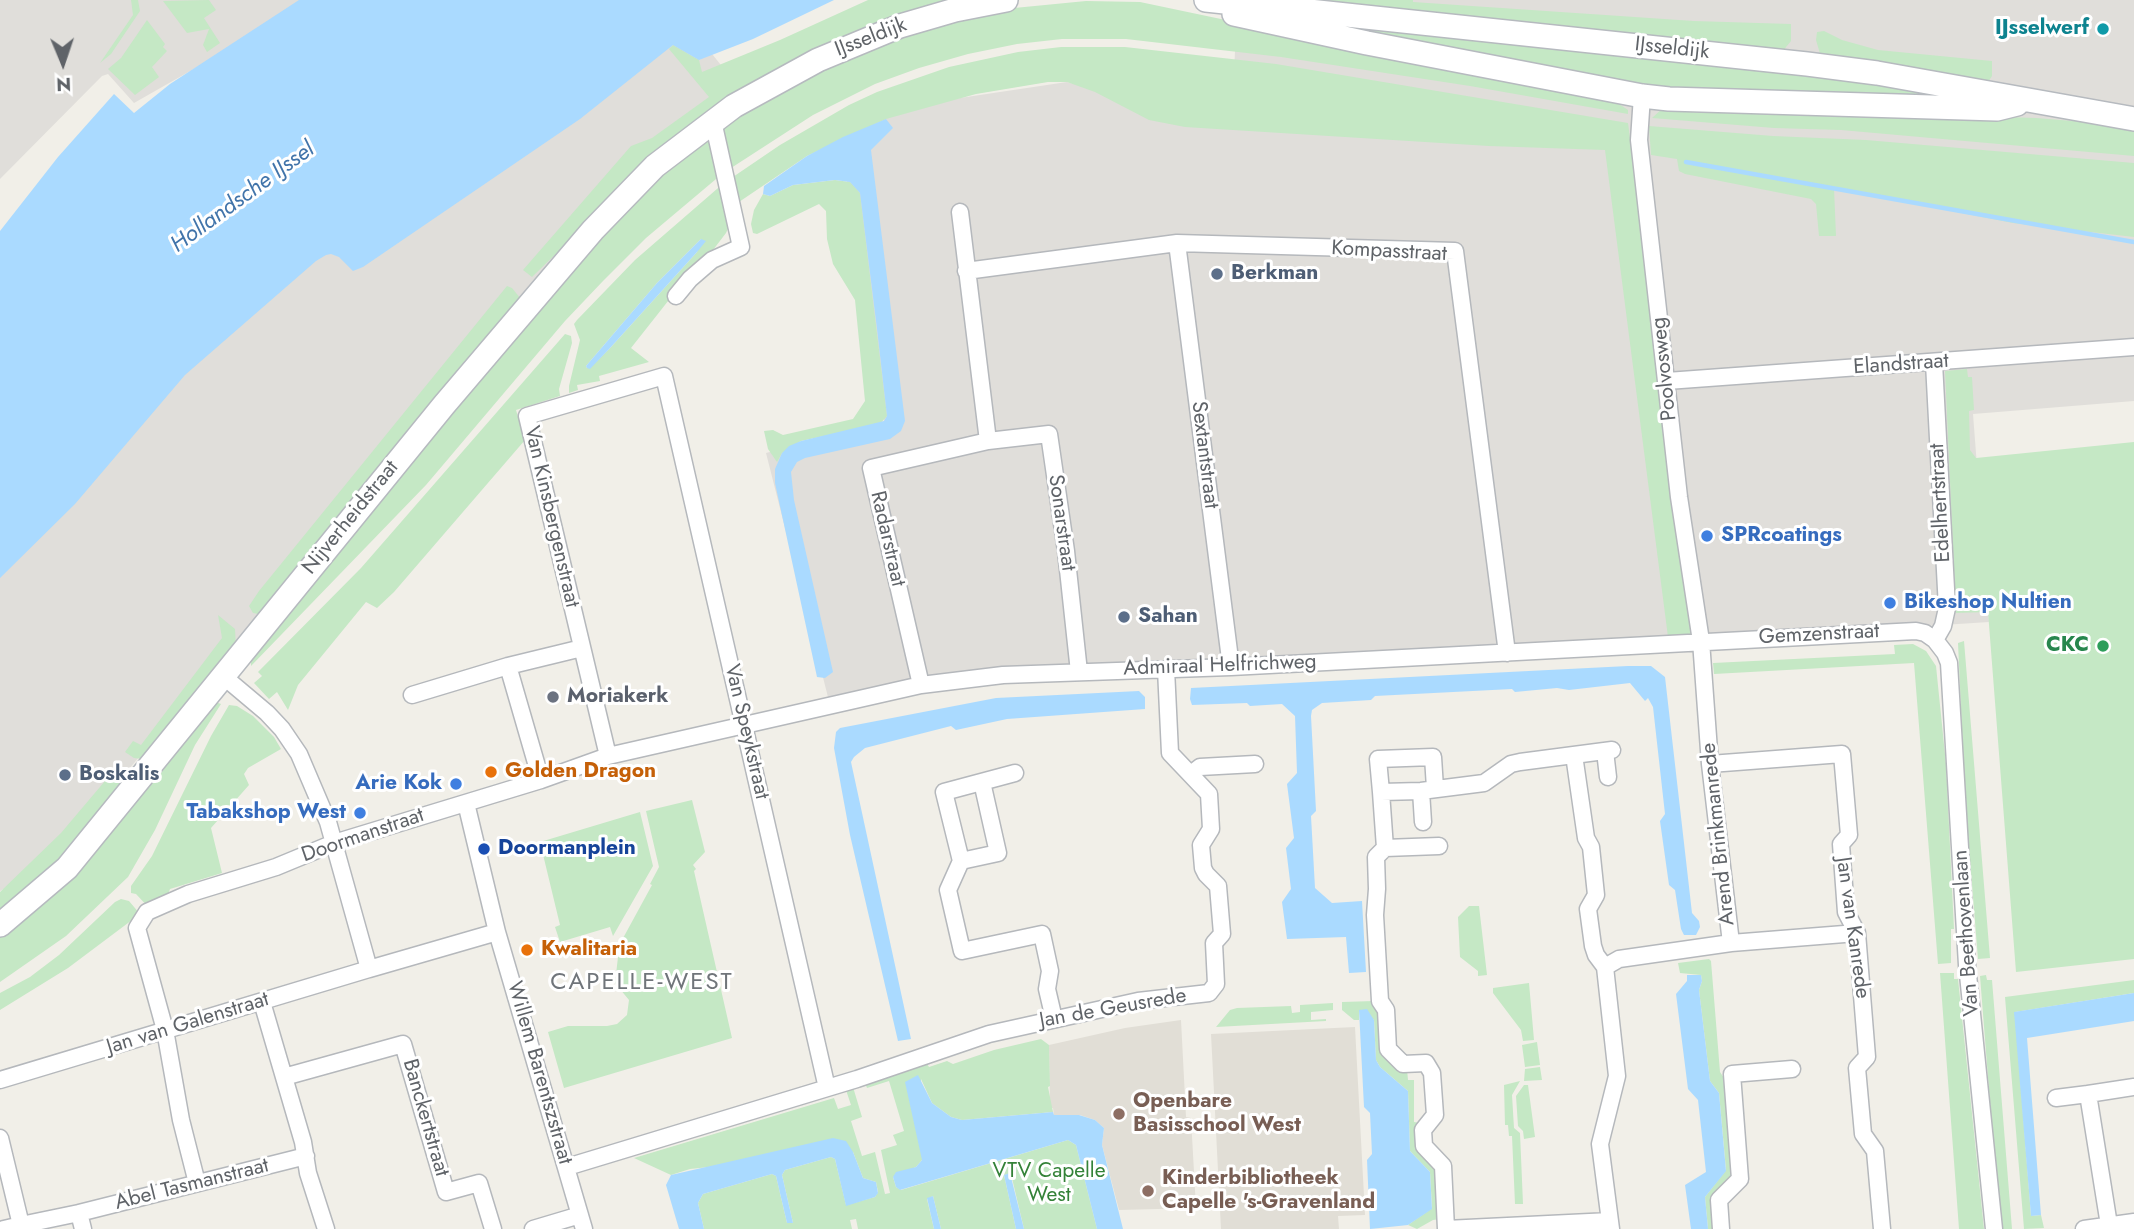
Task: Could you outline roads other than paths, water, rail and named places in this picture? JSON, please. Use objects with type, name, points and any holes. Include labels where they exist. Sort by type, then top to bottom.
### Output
[{"type":"street","name":"IJsseldijk","points":[[818,60],[900,26],[955,10],[1006,0]]},
{"type":"street","name":"IJsseldijk","points":[[1217,1],[1807,64],[2134,119]]},
{"type":"street","points":[[1217,1],[1240,17],[1642,96],[1997,108],[2015,105],[2025,99]]},
{"type":"street","name":"Nijverheidstraat","points":[[0,925],[66,868],[444,405],[593,230],[655,166],[713,121],[765,87],[818,60]]},
{"type":"street","name":"Poolvosweg","points":[[1642,96],[1639,140],[1679,497],[1701,641]]},
{"type":"street","points":[[676,296],[690,279],[712,260],[741,247],[713,121]]},
{"type":"street","points":[[960,212],[988,441]]},
{"type":"street","name":"Kompasstraat","points":[[966,271],[1177,243],[1455,251],[1507,653]]},
{"type":"street","name":"Sextantstraat","points":[[1177,243],[1231,667]]},
{"type":"street","name":"Elandstraat","points":[[1667,381],[2134,347]]},
{"type":"street","name":"Edelhertstraat","points":[[1934,363],[1947,608],[1943,626],[1935,640]]},
{"type":"street","name":"Van Kinsbergenstraat","points":[[608,756],[527,416],[664,376]]},
{"type":"street","name":"Van Speykstraat","points":[[664,376],[827,1088]]},
{"type":"street","name":"Sonarstraat","points":[[988,441],[1049,434],[1066,551],[1079,672]]},
{"type":"street","name":"Radarstraat","points":[[921,685],[871,468],[988,441]]},
{"type":"street","name":"Gemzenstraat","points":[[1701,641],[1889,631],[1916,631],[1935,640]]},
{"type":"street","name":"Van Beethovenlaan","points":[[1935,640],[1949,663],[1967,965],[1994,1229]]},
{"type":"street","name":"Admiraal Helfrichweg","points":[[745,724],[921,685],[1003,675],[1231,667],[1701,641]]},
{"type":"street","name":"Arend Brinkmanrede","points":[[1701,641],[1710,764],[1731,943],[1857,933]]},
{"type":"street","points":[[412,695],[508,666],[582,648]]},
{"type":"street","points":[[508,666],[541,780]]},
{"type":"street","name":"Jan de Geusrede","points":[[567,1167],[827,1088],[989,1034],[1139,1001],[1209,993],[1216,984],[1214,943],[1222,934],[1220,891],[1203,871],[1201,845],[1211,829],[1209,794],[1169,750],[1166,669]]},
{"type":"street","points":[[223,676],[275,721],[299,754],[328,822],[369,969],[497,932],[466,803]]},
{"type":"street","name":"Doormanstraat","points":[[165,1030],[136,928],[147,912],[188,894],[276,867],[334,843],[541,780],[608,756],[745,724]]},
{"type":"street","points":[[1381,792],[1484,783],[1511,764],[1608,751],[1608,777]]},
{"type":"street","name":"Jan van Kanrede","points":[[1710,764],[1842,754],[1849,835],[1841,844],[1846,912],[1857,933],[1867,1057],[1857,1068],[1863,1134],[1875,1150],[1882,1229]]},
{"type":"street","points":[[1439,846],[1385,848],[1376,857],[1375,915],[1380,1001],[1386,1010],[1388,1049],[1403,1064],[1426,1063],[1432,1073],[1435,1115],[1423,1130],[1423,1146],[1443,1166],[1446,1228],[1610,1225],[1600,1144],[1617,1076],[1605,967],[1593,946],[1588,909],[1596,895],[1591,847],[1586,838],[1574,755]]},
{"type":"street","points":[[1385,848],[1378,760],[1433,757],[1423,822]]},
{"type":"street","points":[[1191,774],[1200,767],[1255,764]]},
{"type":"street","points":[[1015,773],[944,792],[961,861],[948,890],[962,950],[1042,934],[1050,971],[1047,989],[1054,1019]]},
{"type":"street","points":[[961,861],[998,853],[982,782]]},
{"type":"street","name":"Willem Barentszstraat","points":[[497,932],[582,1222]]},
{"type":"street","points":[[1605,967],[1619,960],[1731,943]]},
{"type":"street","name":"Jan van Galenstraat","points":[[3,1079],[369,969]]},
{"type":"street","points":[[262,1002],[306,1156],[308,1173],[326,1229]]},
{"type":"street","points":[[165,1030],[181,1121],[197,1183]]},
{"type":"street","name":"Banckertstraat","points":[[284,1077],[403,1044],[446,1192],[479,1183],[493,1229]]},
{"type":"street","points":[[1721,1229],[1719,1200],[1740,1179],[1732,1074],[1792,1069]]},
{"type":"street","points":[[2056,1098],[2134,1087]]},
{"type":"street","points":[[2088,1094],[2109,1225]]},
{"type":"street","points":[[0,1138],[21,1225]]},
{"type":"street","name":"Abel Tasmanstraat","points":[[4,1229],[21,1225],[81,1221],[197,1183],[306,1156]]},
{"type":"street","points":[[533,1229],[582,1222]]},
{"type":"street","points":[[2084,1229],[2134,1222]]},
{"type":"water","name":"Hollandsche IJssel","points":[[299,0],[834,0],[753,39],[699,60],[673,45],[580,119],[363,267],[353,271],[339,257],[331,254],[316,261],[185,375],[75,504],[0,578],[0,231],[58,157],[114,94],[134,113],[170,84]]},
{"type":"water","points":[[886,119],[893,128],[871,150],[905,421],[901,431],[890,439],[805,458],[797,462],[791,472],[794,500],[833,672],[825,678],[817,677],[775,483],[775,469],[782,453],[789,446],[884,421],[887,416],[860,193],[850,182],[835,180],[793,185],[770,196],[763,194],[764,186],[807,156]]},
{"type":"water","points":[[701,239],[706,241],[697,252],[611,347],[590,369],[587,368],[657,283]]},
{"type":"water","points":[[1651,666],[1665,677],[1692,913],[1699,921],[1700,927],[1696,935],[1684,935],[1675,890],[1669,885],[1660,821],[1665,814],[1653,707],[1648,698],[1645,701],[1630,683],[1569,690],[1557,688],[1515,692],[1512,689],[1375,696],[1371,700],[1322,703],[1312,710],[1311,716],[1316,811],[1311,816],[1315,888],[1332,903],[1362,901],[1366,972],[1349,973],[1346,937],[1287,939],[1282,902],[1291,889],[1286,848],[1294,838],[1287,784],[1297,773],[1295,716],[1282,704],[1192,705],[1190,699],[1191,688]]},
{"type":"water","points":[[1139,691],[1145,697],[1145,709],[1007,719],[956,730],[951,726],[865,748],[854,757],[851,762],[911,1039],[898,1041],[850,835],[834,748],[836,732],[840,728],[996,698]]},
{"type":"water","points":[[1687,975],[1701,975],[1699,990],[1710,1081],[1719,1093],[1726,1171],[1705,1197],[1708,1229],[1691,1229],[1685,1185],[1706,1172],[1698,1100],[1688,1089],[1676,994],[1687,981]]},
{"type":"water","points":[[2134,993],[2134,1021],[2027,1038],[2041,1215],[2031,1216],[2014,1012]]},
{"type":"water","points":[[1367,1009],[1374,1020],[1376,1060],[1380,1067],[1408,1091],[1410,1151],[1430,1172],[1432,1209],[1408,1225],[1370,1229],[1367,1160],[1372,1154],[1370,1113],[1364,1107],[1359,1010]]},
{"type":"water","points":[[918,1075],[932,1103],[951,1117],[962,1120],[1053,1112],[1054,1115],[1079,1115],[1095,1120],[1104,1128],[1102,1145],[1123,1229],[1097,1229],[1076,1145],[1068,1140],[900,1190],[896,1187],[893,1177],[896,1172],[916,1167],[922,1160],[905,1082]]},
{"type":"water","points":[[833,1138],[846,1141],[863,1178],[876,1182],[878,1193],[875,1197],[846,1206],[835,1159],[831,1157],[785,1170],[782,1175],[793,1223],[787,1223],[776,1176],[772,1174],[703,1194],[698,1203],[704,1229],[679,1229],[666,1185],[671,1175]]},
{"type":"water","points":[[1010,1173],[1024,1229],[1016,1229],[1004,1175]]},
{"type":"water","points":[[933,1196],[941,1229],[934,1229],[927,1198]]},
{"type":"waterway","points":[[1686,162],[2134,242]]},
{"type":"place","name":"IJsselwerf","points":[[2103,29]]},
{"type":"place","name":"Berkman","points":[[1217,274]]},
{"type":"place","name":"SPRcoatings","points":[[1707,536]]},
{"type":"place","name":"Bikeshop Nultien","points":[[1890,603]]},
{"type":"place","name":"Sahan","points":[[1124,617]]},
{"type":"place","name":"CKC","points":[[2103,646]]},
{"type":"place","name":"Moriakerk","points":[[553,697]]},
{"type":"place","name":"Golden Dragon","points":[[491,772]]},
{"type":"place","name":"Boskalis","points":[[65,775]]},
{"type":"place","name":"Arie Kok","points":[[456,784]]},
{"type":"place","name":"Tabakshop West","points":[[360,813]]},
{"type":"place","name":"Doormanplein","points":[[484,849]]},
{"type":"place","name":"Kwalitaria","points":[[527,950]]},
{"type":"place","name":"Openbare Basisschool West","points":[[1119,1114]]},
{"type":"place","name":"Kinderbibliotheek Capelle 's-Gravenland","points":[[1148,1191]]},
{"type":"district","name":"CAPELLE-WEST","points":[[642,983]]},
{"type":"park label","name":"VTV Capelle West","points":[[1049,1184]]}]
